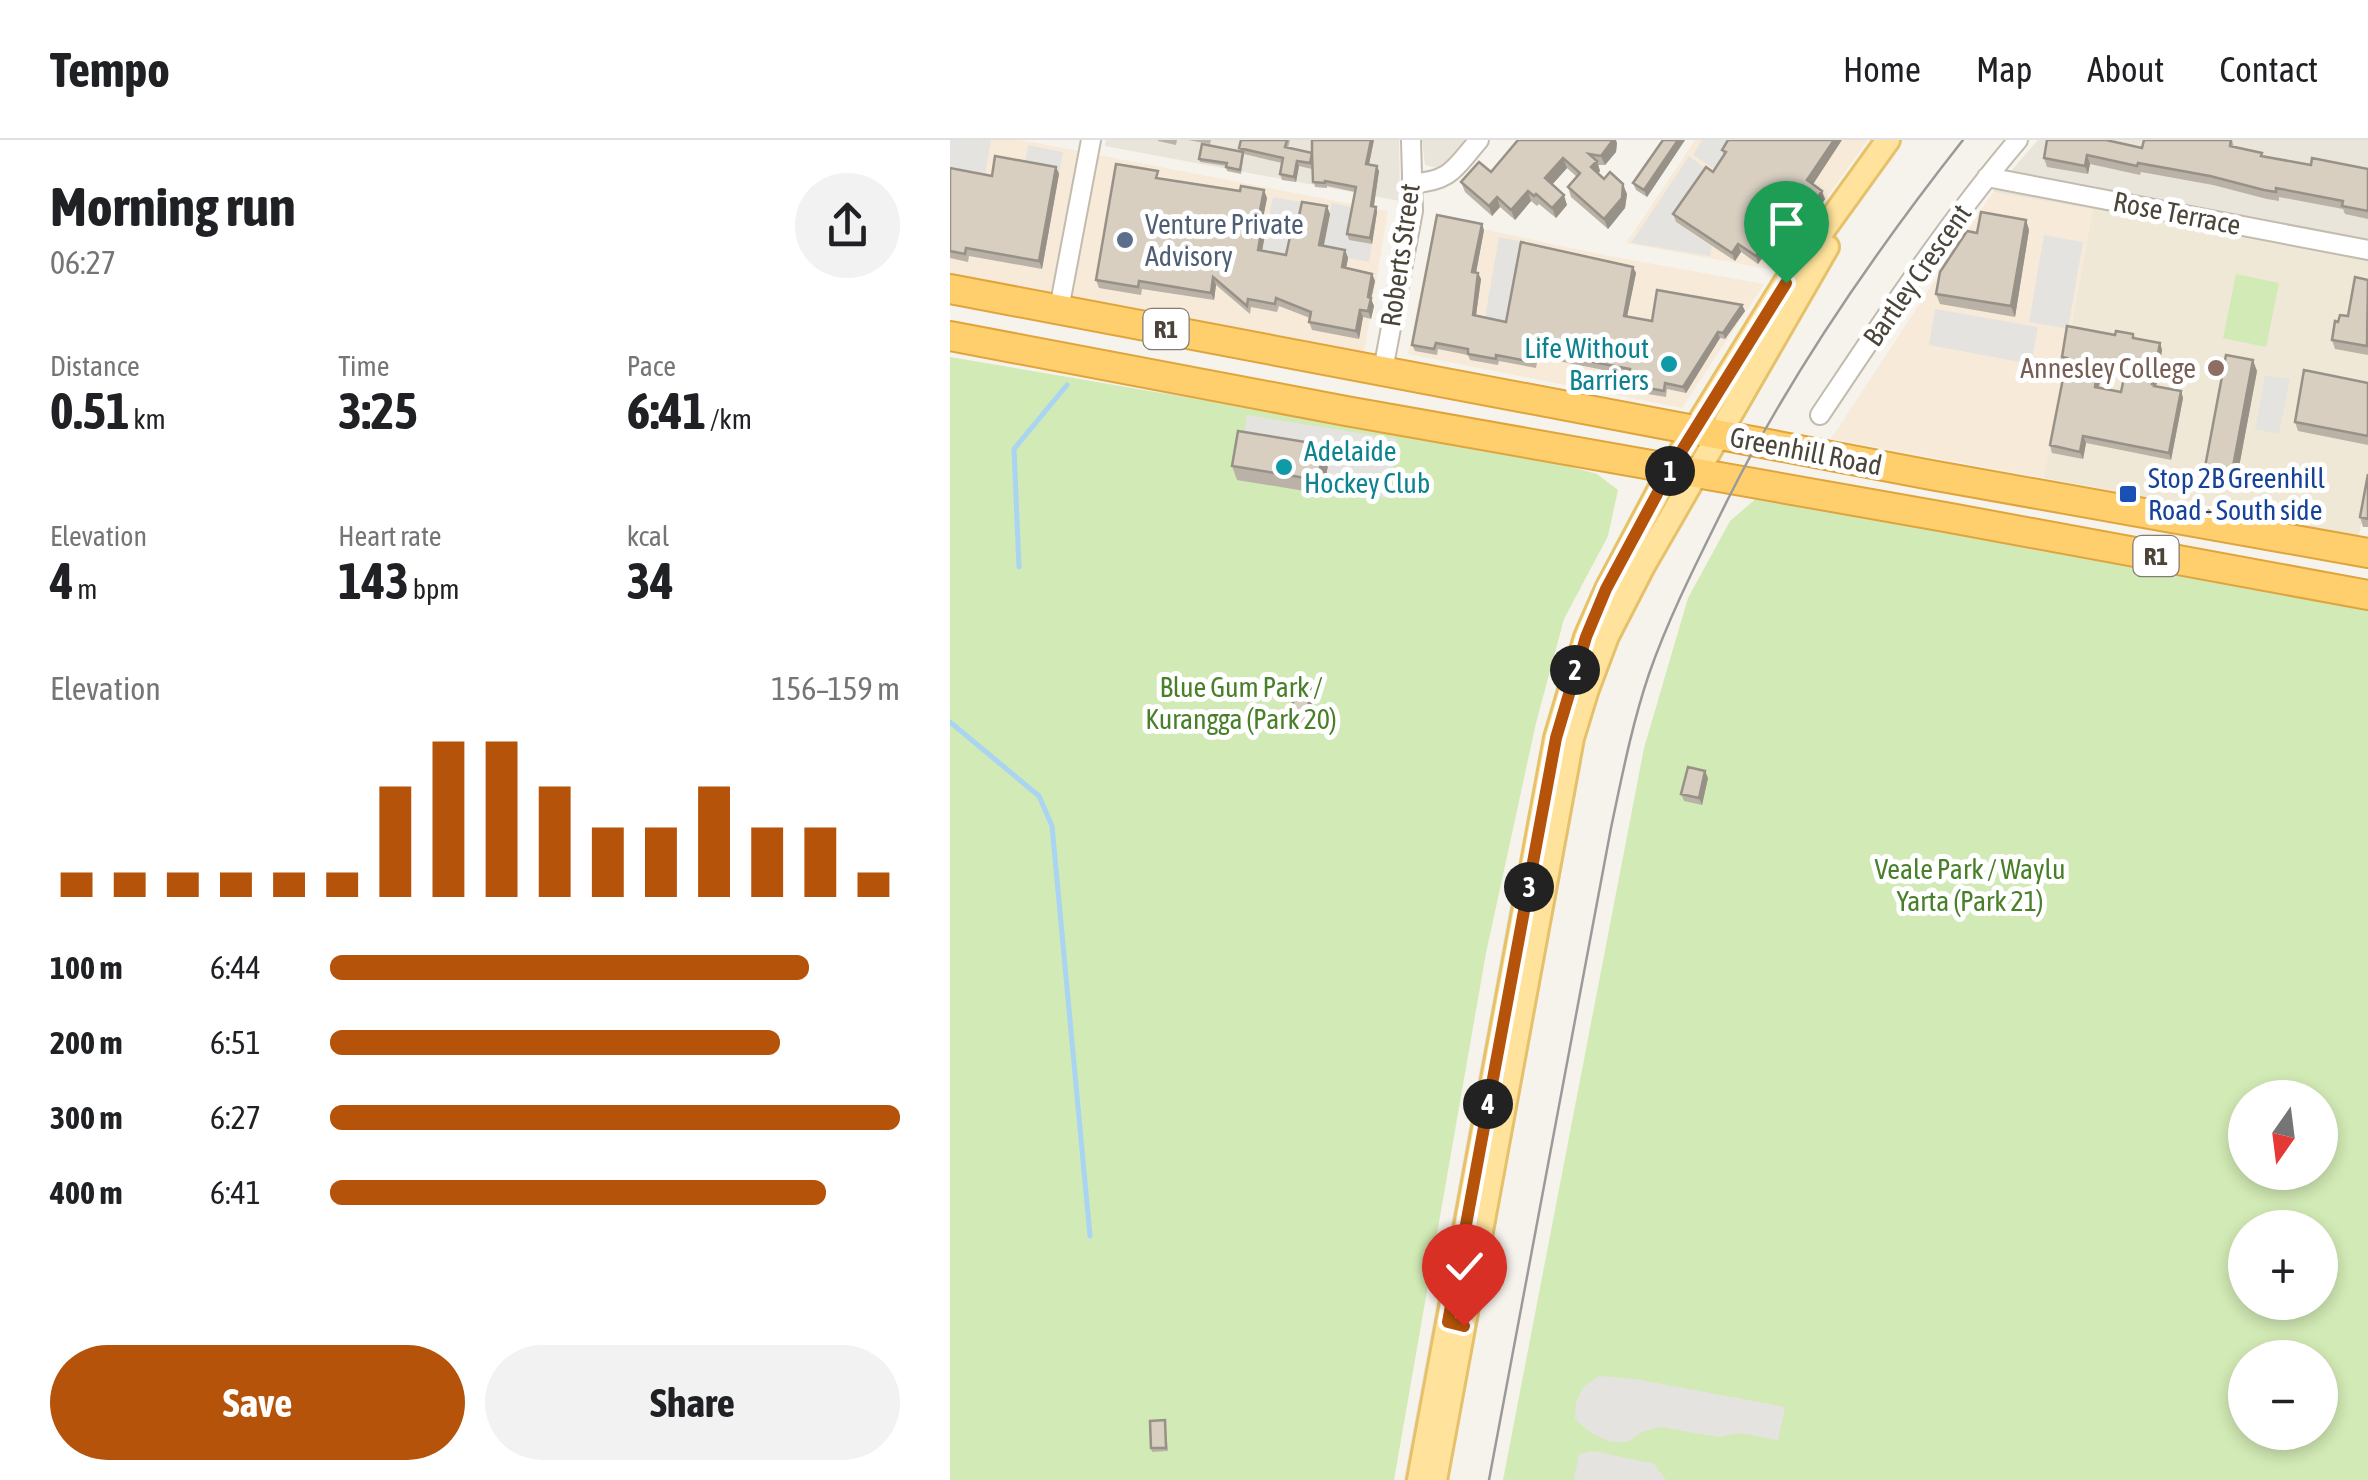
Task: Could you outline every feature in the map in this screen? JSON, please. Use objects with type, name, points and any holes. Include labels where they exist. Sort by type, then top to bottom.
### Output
[{"type":"highway","name":"Greenhill Road","points":[[950,290],[1931,475],[2368,553]]},
{"type":"highway","points":[[1181,332],[1158,347],[1157,354],[1194,373],[1197,382]]},
{"type":"highway","name":"Greenhill Road","points":[[950,336],[2368,595]]},
{"type":"highway","points":[[1346,411],[1374,390],[1382,370]]},
{"type":"highway","points":[[1538,399],[1578,432],[1575,445],[1561,449]]},
{"type":"highway","points":[[1931,475],[1923,490],[1928,502],[1945,517]]},
{"type":"main road","points":[[1419,1480],[1456,1324],[1572,738],[1588,689],[1608,636],[1684,471],[1889,140]]},
{"type":"main road","points":[[1435,1480],[1456,1324]]},
{"type":"street","points":[[1059,309],[1091,140]]},
{"type":"street","name":"Roberts Street","points":[[1382,370],[1413,212],[1411,140]]},
{"type":"street","points":[[1414,183],[1448,176],[1479,140]]},
{"type":"street","name":"Bartley Crescent","points":[[1820,415],[1893,307],[2018,140]]},
{"type":"street","name":"Rose Terrace","points":[[1987,177],[2368,250]]},
{"type":"shaded area","points":[[950,140],[1021,140],[1388,211],[1363,358],[950,275]]},
{"type":"shaded area","points":[[950,140],[991,140],[984,181],[950,175]]},
{"type":"shaded area","points":[[1106,140],[1399,140],[1400,201],[1105,146]]},
{"type":"shaded area","points":[[1422,140],[1466,140],[1440,169],[1425,165]]},
{"type":"shaded area","points":[[1695,140],[1868,140],[1775,270],[1626,243]]},
{"type":"shaded area","points":[[1702,140],[1739,140],[1732,142],[1717,171],[1693,155]]},
{"type":"shaded area","points":[[2038,140],[2368,140],[2368,258],[1993,192]]},
{"type":"shaded area","points":[[1028,145],[1063,152],[1059,174],[1024,168]]},
{"type":"shaded area","points":[[1689,156],[1710,172],[1675,222],[1712,246],[1710,256],[1631,243]]},
{"type":"shaded area","points":[[1993,192],[2093,209],[2044,478],[1831,439]]},
{"type":"shaded area","points":[[1273,197],[1301,202],[1288,260],[1261,256]]},
{"type":"shaded area","points":[[1332,203],[1355,208],[1372,244],[1369,262],[1322,253]]},
{"type":"shaded area","name":"Annesley College","points":[[2093,209],[2368,258],[2368,487],[2359,536],[2044,478]]},
{"type":"shaded area","points":[[1435,219],[1764,284],[1682,408],[1408,354]]},
{"type":"shaded area","points":[[2044,235],[2083,242],[2068,329],[2029,322]]},
{"type":"shaded area","points":[[1499,237],[1524,242],[1509,327],[1484,323]]},
{"type":"shaded area","points":[[1935,309],[2038,327],[2031,364],[1929,345]]},
{"type":"shaded area","points":[[2265,375],[2290,379],[2279,434],[2255,429]]},
{"type":"shaded area","points":[[1247,415],[1397,439],[1388,498],[1354,492],[1356,479],[1327,474],[1243,445]]},
{"type":"shaded area","points":[[1578,761],[1582,762],[1449,1480],[1445,1480]]},
{"type":"shaded area","points":[[1512,895],[1516,895],[1409,1480],[1404,1480]]},
{"type":"shaded area","points":[[1599,1376],[1785,1407],[1778,1440],[1740,1433],[1719,1437],[1660,1427],[1642,1432],[1628,1442],[1611,1442],[1591,1433],[1575,1419],[1576,1402],[1584,1386]]},
{"type":"shaded area","points":[[1594,1451],[1654,1464],[1666,1480],[1574,1480],[1579,1454]]},
{"type":"green space","points":[[2236,274],[2279,283],[2266,347],[2223,338]]},
{"type":"green space","name":"Blue Gum Park / Kurangga (Park 20)","points":[[950,357],[1531,456],[1597,474],[1618,490],[1608,536],[1564,619],[1536,723],[1486,953],[1394,1480],[950,1480]]},
{"type":"green space","name":"Veale Park / Waylu Yarta (Park 21)","points":[[1758,497],[2368,606],[2368,1480],[1503,1480],[1644,748],[1688,598],[1730,521]]},
{"type":"building","points":[[1241,140],[1287,140],[1285,147],[1312,153],[1310,163],[1297,161],[1294,177],[1280,174],[1283,158],[1239,148]]},
{"type":"building","points":[[1312,140],[1371,140],[1366,164],[1377,166],[1370,238],[1347,234],[1356,187],[1313,182]]},
{"type":"building","points":[[1518,140],[1613,140],[1601,156],[1589,154],[1597,161],[1591,167],[1604,179],[1610,172],[1623,184],[1622,198],[1604,219],[1568,187],[1580,173],[1563,158],[1545,178],[1564,195],[1552,208],[1528,191],[1511,210],[1497,197],[1489,206],[1461,182],[1479,162],[1491,172]]},
{"type":"building","points":[[1663,140],[1678,140],[1644,190],[1633,183]]},
{"type":"building","points":[[1728,140],[1834,140],[1807,180],[1822,191],[1801,223],[1785,213],[1756,256],[1738,244],[1732,253],[1673,214],[1706,167],[1713,172],[1726,152],[1722,150]]},
{"type":"building","points":[[2047,140],[2106,140],[2142,148],[2144,140],[2231,140],[2230,146],[2262,153],[2261,156],[2311,165],[2312,158],[2368,169],[2368,211],[2342,206],[2343,201],[2276,188],[2276,192],[2264,190],[2138,163],[2137,166],[2087,155],[2085,166],[2044,158]]},
{"type":"building","points":[[1202,144],[1243,152],[1240,170],[1226,167],[1227,163],[1199,159]]},
{"type":"building","points":[[995,156],[1056,167],[1039,261],[966,248],[965,254],[950,251],[950,168],[992,176]]},
{"type":"building","points":[[1116,164],[1158,171],[1156,178],[1240,191],[1241,186],[1264,190],[1257,226],[1262,227],[1258,250],[1286,255],[1302,202],[1327,206],[1319,245],[1345,250],[1342,267],[1372,274],[1368,311],[1360,310],[1356,331],[1309,322],[1311,312],[1276,298],[1275,304],[1248,299],[1247,306],[1213,277],[1211,293],[1139,281],[1138,287],[1096,280]]},
{"type":"building","points":[[1981,212],[2026,220],[2011,306],[1936,294],[1940,272],[1967,231],[1977,233]]},
{"type":"building","points":[[1437,215],[1482,224],[1472,272],[1478,273],[1473,315],[1506,322],[1521,242],[1633,267],[1624,316],[1652,321],[1657,290],[1742,305],[1723,333],[1718,332],[1683,387],[1665,383],[1664,391],[1627,384],[1630,369],[1535,351],[1533,362],[1468,354],[1468,349],[1436,343],[1434,349],[1412,345]]},
{"type":"building","points":[[2355,277],[2368,280],[2367,346],[2332,340],[2335,321],[2340,315],[2348,316]]},
{"type":"building","points":[[2067,326],[2115,335],[2116,331],[2133,334],[2133,338],[2160,343],[2152,384],[2181,391],[2169,453],[2083,436],[2080,452],[2050,445],[2067,358],[2062,357]],"holes":[[[2099,364],[2126,369],[2121,392],[2095,387]]]},
{"type":"building","points":[[2226,355],[2253,360],[2232,472],[2205,467]]},
{"type":"building","points":[[2304,370],[2368,383],[2368,436],[2295,422]]},
{"type":"building","points":[[1238,431],[1324,445],[1318,480],[1232,466]]},
{"type":"building","points":[[2368,474],[2368,519],[2360,517]]},
{"type":"building","points":[[1296,682],[1311,684],[1306,725],[1290,723]]},
{"type":"building","points":[[1688,767],[1705,771],[1699,798],[1681,794]]},
{"type":"building","points":[[1165,1420],[1166,1448],[1151,1448],[1150,1421]]},
{"type":"waterway","points":[[1019,567],[1014,449],[1067,385]]},
{"type":"waterway","points":[[950,722],[1039,796],[1052,826],[1090,1236]]},
{"type":"tram line","points":[[1489,1480],[1611,828],[1649,674],[1696,565],[1778,406],[1866,270],[1963,140]]},
{"type":"place","name":"Venture Private Advisory","points":[[1125,240]]},
{"type":"place","name":"Life Without Barriers","points":[[1669,364]]},
{"type":"place","name":"Annesley College","points":[[2216,368]]},
{"type":"place","name":"Adelaide Hockey Club","points":[[1284,467]]},
{"type":"place","name":"Stop 2B Greenhill Road - South side","points":[[2128,494]]},
{"type":"route","points":[[1464,1326],[1448,1322],[1556,738],[1570,687],[1606,589],[1671,468],[1786,283]]}]
